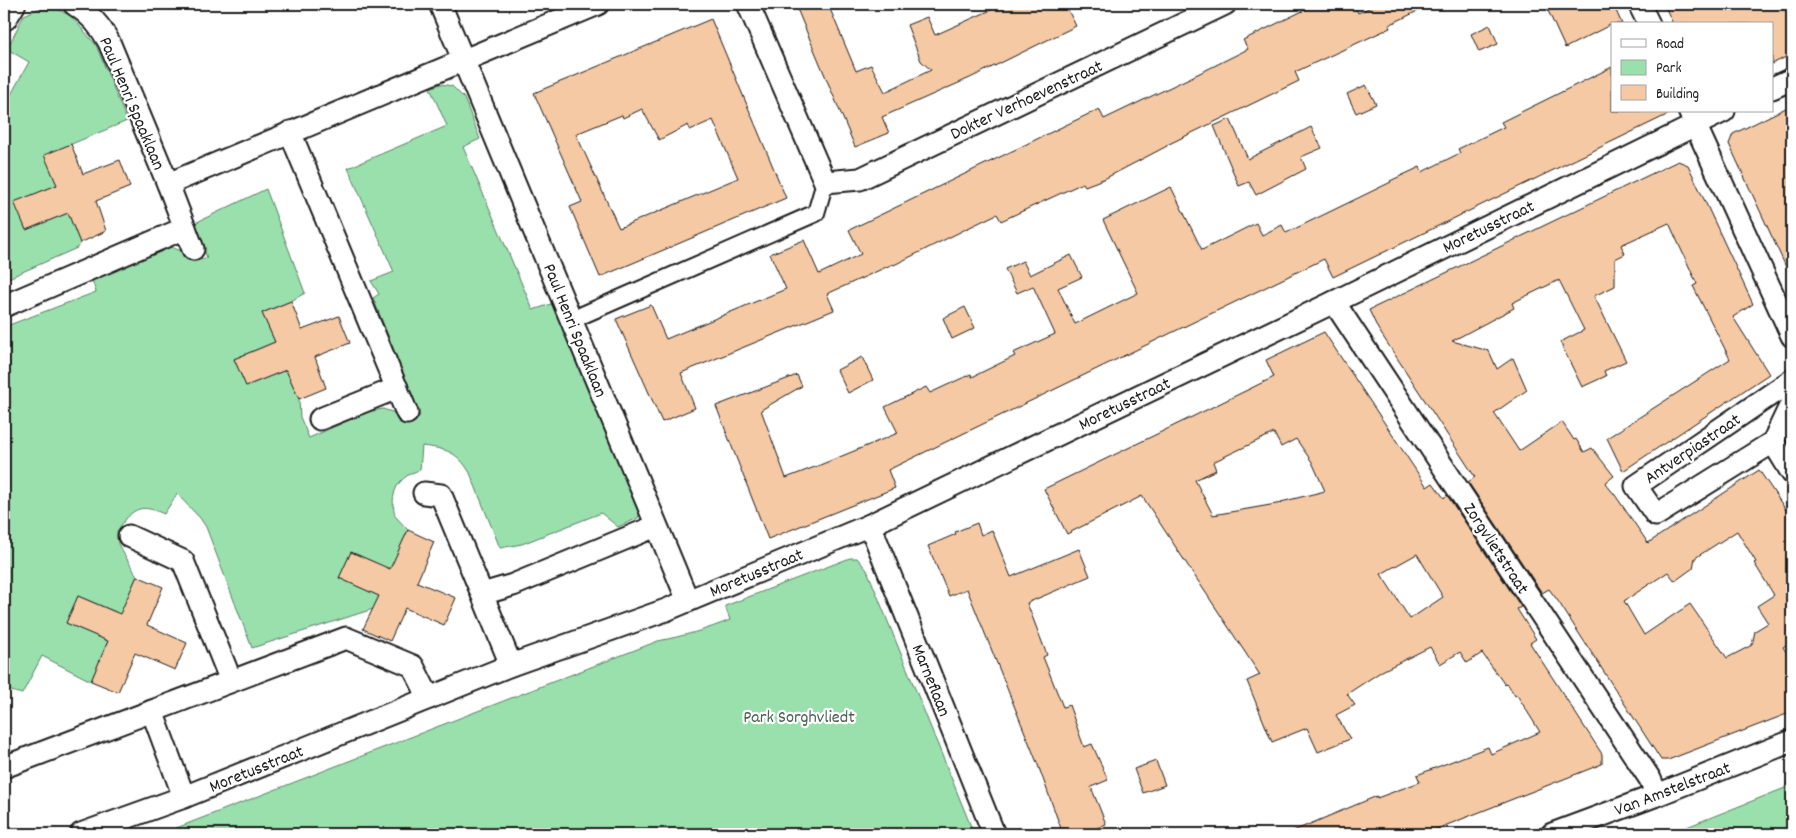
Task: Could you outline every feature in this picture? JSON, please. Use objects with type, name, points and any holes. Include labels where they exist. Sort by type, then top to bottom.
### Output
[{"type":"street","points":[[4,17],[12,4]]},
{"type":"street","name":"Paul Henri Spaaklaan","points":[[74,4],[91,16],[101,27],[110,42],[193,249]]},
{"type":"street","name":"Paul Henri Spaaklaan","points":[[440,4],[688,601]]},
{"type":"street","points":[[464,60],[598,4]]},
{"type":"street","points":[[571,320],[816,213],[824,182],[748,4]]},
{"type":"street","name":"Dokter Verhoevenstraat","points":[[824,182],[860,179],[1225,4]]},
{"type":"street","points":[[1640,4],[1648,22]]},
{"type":"street","name":"Paul Henri Spaaklaan","points":[[168,184],[464,60]]},
{"type":"street","points":[[1774,87],[1792,79]]},
{"type":"street","name":"Moretusstraat","points":[[81,834],[184,797],[511,665],[688,601],[870,525],[1334,302],[1692,118],[1719,112]]},
{"type":"street","points":[[1692,118],[1792,336]]},
{"type":"street","points":[[290,132],[407,413]]},
{"type":"street","points":[[4,306],[185,228]]},
{"type":"street","name":"Zorgvlietstraat","points":[[1334,302],[1650,779],[1657,795]]},
{"type":"street","name":"Antverpiastraat","points":[[1773,442],[1656,515],[1636,486],[1792,380]]},
{"type":"street","points":[[320,419],[396,388]]},
{"type":"street","points":[[1792,402],[1773,442],[1792,472]]},
{"type":"street","points":[[424,494],[441,495],[511,665]]},
{"type":"street","name":"Marneflaan","points":[[870,525],[994,834]]},
{"type":"street","points":[[482,594],[513,585],[656,526]]},
{"type":"street","points":[[129,536],[183,561],[231,681]]},
{"type":"street","points":[[4,767],[346,638],[413,666],[429,698]]},
{"type":"street","points":[[152,711],[184,797]]},
{"type":"street","name":"Van Amstelstraat","points":[[1552,834],[1657,795],[1792,741]]},
{"type":"green space","points":[[53,7],[71,16],[96,45],[127,121],[45,155],[57,185],[15,202],[26,230],[68,213],[80,243],[77,248],[4,280],[4,107],[29,62],[7,49],[24,15],[40,8]]},
{"type":"green space","points":[[440,84],[452,86],[464,98],[480,139],[463,147],[533,310],[551,304],[558,307],[641,509],[638,518],[618,527],[601,513],[522,544],[500,548],[470,473],[465,466],[450,452],[422,446],[420,470],[411,473],[403,479],[395,490],[393,506],[395,516],[408,530],[387,576],[376,563],[351,552],[339,578],[379,596],[373,609],[252,648],[206,527],[177,494],[164,514],[148,509],[136,510],[117,531],[118,544],[137,576],[119,618],[116,612],[78,596],[66,623],[108,641],[91,681],[42,656],[22,694],[4,689],[4,319],[9,325],[96,292],[92,280],[171,247],[184,252],[193,262],[207,258],[195,223],[266,189],[305,293],[262,313],[275,342],[234,359],[246,386],[286,370],[299,399],[300,417],[309,438],[367,412],[383,409],[398,414],[405,424],[420,416],[373,298],[379,294],[371,281],[394,272],[348,168],[447,126],[430,88]]},
{"type":"green space","name":"Park Sorghvliedt","points":[[850,558],[857,558],[867,570],[974,834],[161,834],[658,641],[712,627],[730,620],[725,606]]},
{"type":"green space","points":[[1792,771],[1792,834],[1669,834],[1785,788]]},
{"type":"building","points":[[795,4],[828,4],[856,71],[871,65],[885,92],[931,70],[921,61],[907,25],[927,17],[935,35],[991,10],[988,4],[1065,4],[1076,26],[970,78],[882,117],[889,133],[855,147]]},
{"type":"building","points":[[1317,4],[1354,4],[1358,13],[1377,4],[1432,4],[1389,25],[1390,28],[1295,72],[1299,81],[1167,145],[1106,178],[1085,186],[1083,183],[1001,221],[997,214],[894,265],[827,294],[834,310],[681,373],[695,408],[662,422],[616,319],[651,305],[666,339],[786,289],[770,254],[804,240],[819,274],[861,254],[849,230],[1099,109],[1104,119],[1208,69],[1248,49],[1243,40]]},
{"type":"building","points":[[1545,4],[1613,4],[1621,22],[1611,22],[1611,25],[1565,48]]},
{"type":"building","points":[[1664,4],[1792,4],[1792,54],[1774,63],[1774,22],[1672,22]]},
{"type":"building","points":[[711,19],[786,198],[600,277],[570,207],[582,202],[534,93]],"holes":[[[642,109],[659,140],[688,125],[690,130],[713,120],[738,178],[619,228],[576,134],[622,115],[623,118]]]},
{"type":"building","points":[[1490,25],[1498,44],[1479,52],[1471,34]]},
{"type":"building","points":[[1611,67],[1611,112],[1673,112],[1333,277],[1324,259],[888,470],[895,488],[768,539],[716,406],[797,375],[802,386],[761,410],[786,478],[898,433],[885,407],[926,387],[930,393],[971,374],[972,377],[1015,356],[1013,353],[1055,334],[1033,286],[1017,293],[1005,269],[1023,261],[1030,275],[1071,255],[1082,277],[1058,288],[1075,324],[1138,293],[1103,220],[1171,187],[1202,250],[1256,223],[1262,235],[1282,225],[1286,233],[1420,167],[1422,172],[1460,153],[1458,149],[1504,127],[1501,122]]},
{"type":"building","points":[[1366,85],[1376,104],[1356,113],[1347,94]]},
{"type":"building","points":[[1792,105],[1792,280],[1729,144],[1733,134]]},
{"type":"building","points":[[1230,119],[1248,159],[1311,127],[1322,148],[1301,157],[1306,169],[1256,195],[1249,182],[1239,186],[1214,126]]},
{"type":"building","points":[[71,144],[83,174],[120,160],[130,187],[96,201],[106,231],[80,243],[68,213],[26,230],[14,202],[57,185],[44,155]]},
{"type":"building","points":[[1678,161],[1688,165],[1753,304],[1733,317],[1769,374],[1623,471],[1607,438],[1730,359],[1693,286],[1697,284],[1669,223],[1621,245],[1625,254],[1615,259],[1615,286],[1594,296],[1626,361],[1604,371],[1606,376],[1582,387],[1560,342],[1584,330],[1559,280],[1512,303],[1514,308],[1452,341],[1489,351],[1497,369],[1513,358],[1527,390],[1494,413],[1519,451],[1562,422],[1584,452],[1592,448],[1614,476],[1605,483],[1648,543],[1759,470],[1792,519],[1792,641],[1783,647],[1792,661],[1792,712],[1668,760],[1661,760],[1558,601],[1549,589],[1542,593],[1468,482],[1475,477],[1378,329],[1369,310]],"holes":[[[1737,531],[1756,562],[1754,563],[1774,595],[1757,606],[1768,623],[1755,631],[1752,645],[1727,658],[1690,604],[1644,635],[1624,601],[1668,572],[1675,581],[1693,568],[1695,558]]]},
{"type":"building","points":[[291,301],[302,330],[339,316],[350,343],[315,357],[326,388],[299,399],[286,370],[246,386],[234,359],[275,342],[262,313]]},
{"type":"building","points":[[965,307],[975,328],[952,339],[943,318]]},
{"type":"building","points":[[1324,332],[1427,487],[1433,483],[1444,498],[1447,495],[1521,607],[1517,609],[1536,639],[1530,643],[1602,754],[1602,764],[1424,834],[1286,834],[1377,796],[1377,798],[1420,782],[1417,775],[1488,747],[1491,754],[1540,732],[1517,695],[1515,696],[1507,683],[1505,685],[1482,653],[1467,663],[1460,652],[1440,664],[1430,647],[1382,671],[1347,694],[1355,705],[1336,715],[1350,739],[1318,752],[1307,728],[1272,742],[1247,681],[1260,675],[1142,496],[1067,534],[1044,489],[1274,377],[1266,360]],"holes":[[[1274,433],[1281,447],[1296,439],[1312,462],[1325,491],[1282,503],[1213,515],[1195,480],[1216,470],[1213,462]],[[1417,554],[1443,597],[1410,619],[1381,574]]]},
{"type":"building","points":[[862,357],[873,380],[848,393],[837,370]]},
{"type":"building","points":[[977,523],[981,535],[992,530],[1011,577],[1079,549],[1090,576],[1027,603],[1047,655],[1043,657],[1063,707],[1069,705],[1084,747],[1092,744],[1108,780],[1091,787],[1106,824],[1095,829],[1098,834],[1063,834],[1038,765],[967,589],[949,596],[928,546]]},
{"type":"building","points":[[408,530],[434,542],[417,582],[456,598],[444,625],[405,608],[390,641],[363,629],[379,596],[339,578],[351,552],[390,569]]},
{"type":"building","points":[[137,576],[163,587],[147,625],[187,643],[175,670],[135,653],[118,692],[91,681],[108,641],[66,623],[78,596],[120,614]]},
{"type":"building","points":[[1156,761],[1165,785],[1143,793],[1134,769]]}]
